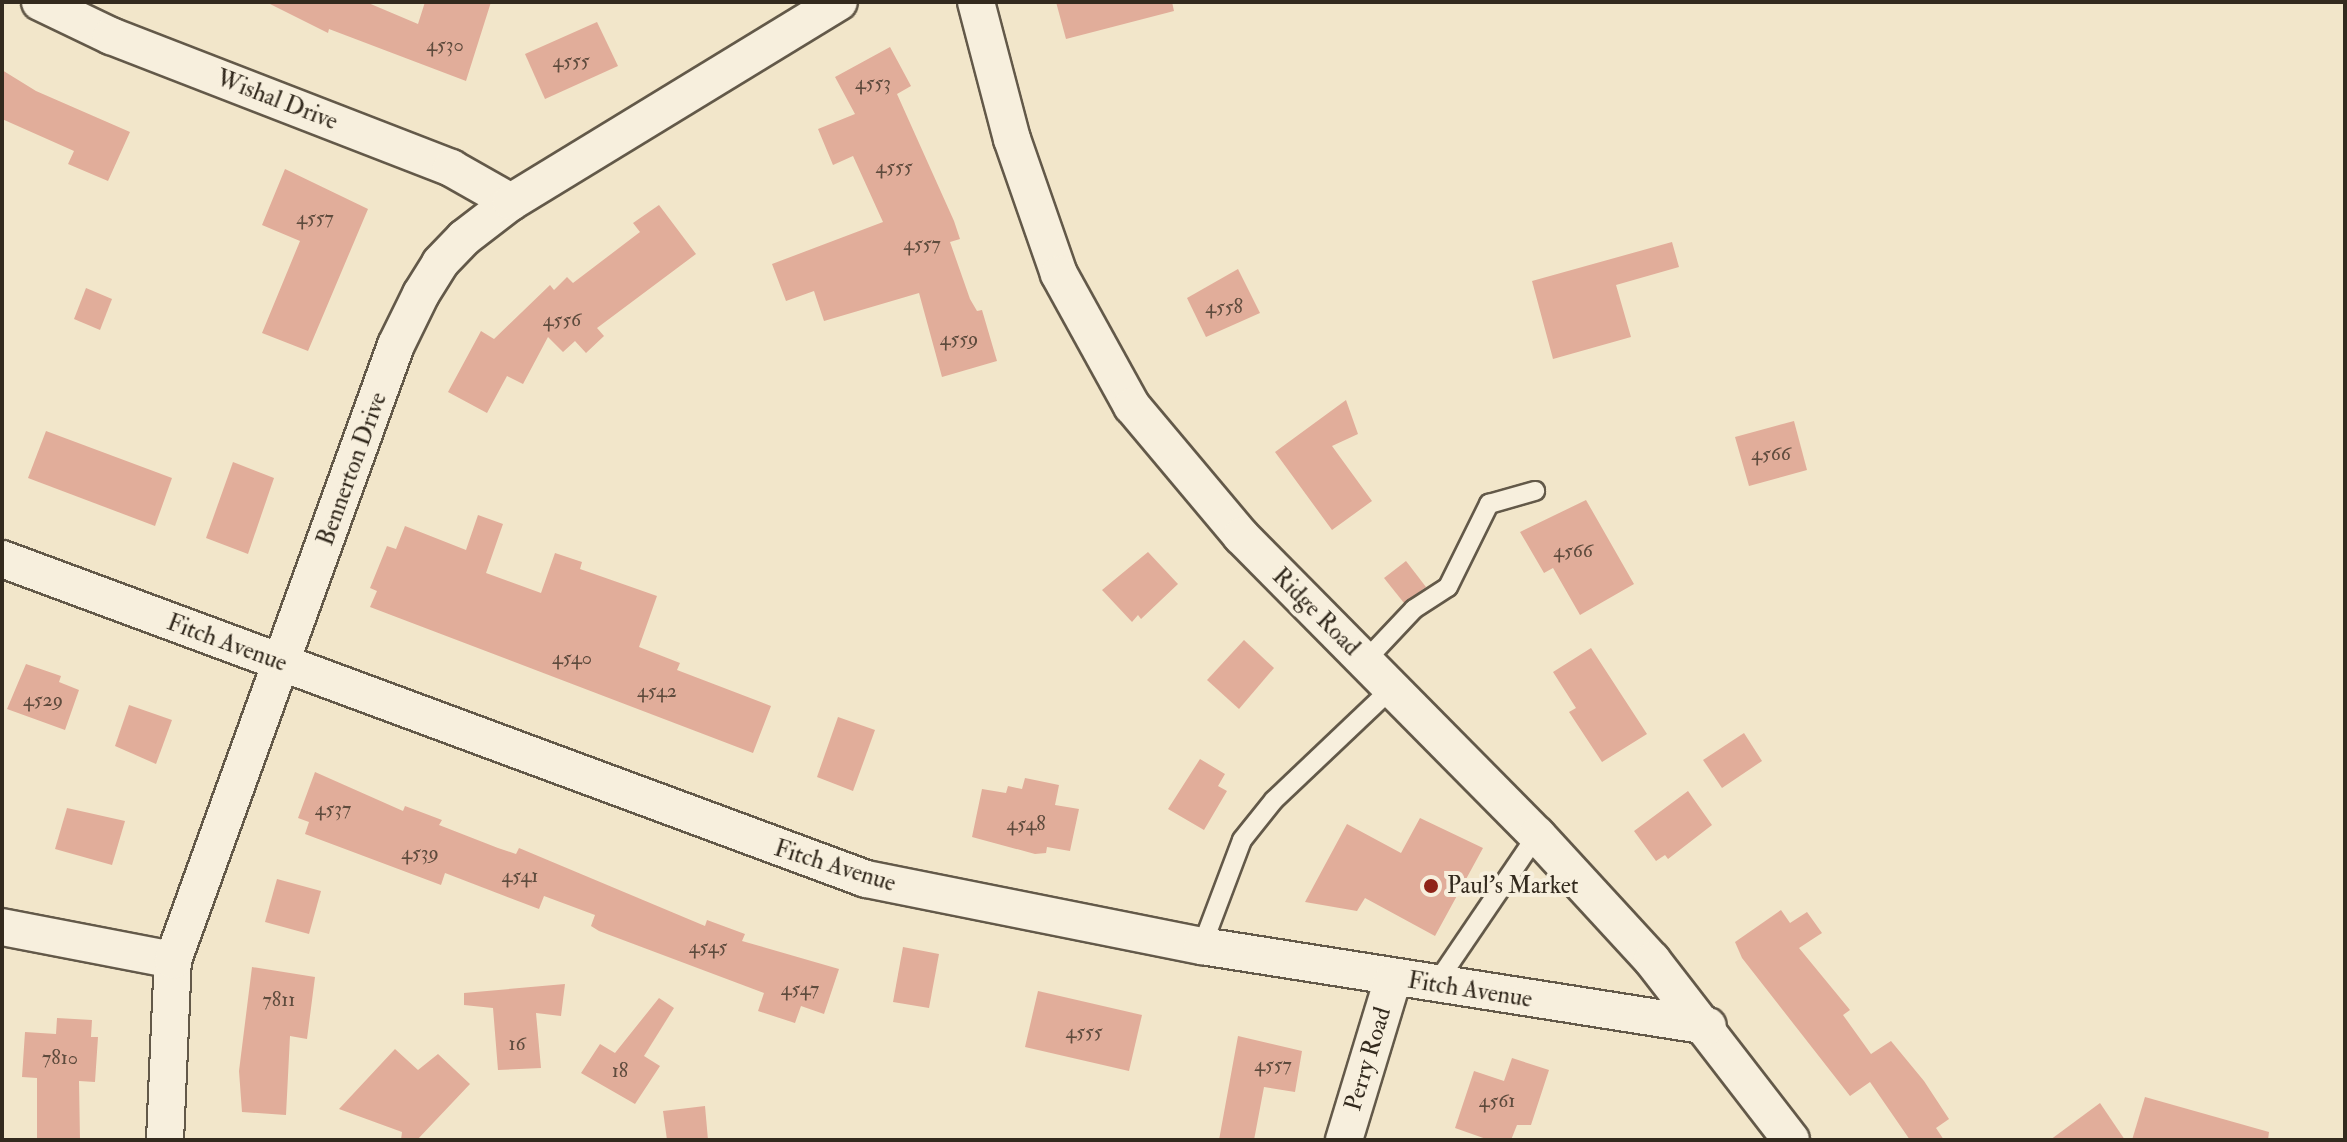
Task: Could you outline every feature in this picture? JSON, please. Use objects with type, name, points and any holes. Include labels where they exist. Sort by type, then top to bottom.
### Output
[{"type":"street","name":"Wishal Drive","points":[[40,2],[111,36],[451,168],[511,202]]},
{"type":"street","name":"Bennerton Drive","points":[[165,1140],[173,960],[396,345],[421,294],[440,263],[464,238],[511,202],[795,13],[839,2]]},
{"type":"street","name":"Ridge Road","points":[[976,2],[1039,222],[1097,350],[1185,474],[1537,835],[1708,1026],[1791,1140]]},
{"type":"street","name":"Fitch Avenue","points":[[2,559],[866,879],[1202,946],[1393,979],[1708,1026]]},
{"type":"street","points":[[2,927],[173,960]]},
{"type":"street","name":"Perry Road","points":[[1344,1140],[1393,979]]},
{"type":"lane","points":[[1365,661],[1414,609],[1448,587],[1489,504],[1535,491]]},
{"type":"lane","points":[[1202,946],[1242,840],[1274,800],[1392,688]]},
{"type":"lane","points":[[1435,985],[1537,835]]},
{"type":"building","points":[[266,2],[366,2],[418,24],[425,2],[491,2],[466,81],[329,29],[328,33]]},
{"type":"building","points":[[1056,2],[1172,2],[1174,11],[1066,39]]},
{"type":"building","points":[[597,22],[618,66],[545,99],[525,54]]},
{"type":"building","points":[[890,47],[911,86],[897,94],[954,221],[960,239],[950,242],[970,299],[977,311],[982,310],[997,361],[942,377],[919,293],[824,321],[814,291],[786,301],[772,264],[883,222],[853,156],[833,165],[818,129],[855,114],[835,77]]},
{"type":"building","points":[[2,70],[36,91],[130,132],[108,181],[68,164],[74,151],[2,119]]},
{"type":"building","points":[[285,169],[368,209],[308,351],[262,333],[300,241],[262,225]]},
{"type":"building","points":[[659,205],[696,254],[597,328],[604,336],[586,353],[575,341],[563,352],[548,337],[523,384],[507,376],[487,413],[448,392],[481,331],[494,339],[550,285],[554,290],[567,277],[573,283],[640,232],[633,223]]},
{"type":"building","points":[[1672,242],[1679,267],[1616,285],[1631,337],[1553,359],[1532,281]]},
{"type":"building","points":[[1238,269],[1260,313],[1206,337],[1187,298]]},
{"type":"building","points":[[86,288],[112,299],[100,330],[74,319]]},
{"type":"building","points":[[1346,400],[1358,434],[1332,446],[1372,501],[1332,530],[1275,452]]},
{"type":"building","points":[[1794,421],[1807,470],[1749,486],[1735,437]]},
{"type":"building","points":[[46,431],[172,478],[155,526],[28,478]]},
{"type":"building","points":[[233,462],[274,478],[248,554],[206,538]]},
{"type":"building","points":[[1586,500],[1634,584],[1580,615],[1553,568],[1544,573],[1520,532]]},
{"type":"building","points":[[478,515],[503,524],[486,573],[541,593],[555,553],[582,562],[580,569],[657,596],[639,647],[680,663],[677,670],[771,706],[753,753],[370,607],[377,591],[370,588],[387,546],[396,549],[405,526],[466,550]]},
{"type":"building","points":[[1148,552],[1178,584],[1141,619],[1138,615],[1132,622],[1102,590]]},
{"type":"building","points":[[1406,561],[1426,587],[1404,603],[1384,578]]},
{"type":"building","points":[[1244,640],[1274,668],[1239,709],[1207,680]]},
{"type":"building","points":[[1591,648],[1647,734],[1602,762],[1569,712],[1576,708],[1553,672]]},
{"type":"building","points":[[26,664],[61,676],[59,682],[79,690],[65,730],[7,709]]},
{"type":"building","points":[[129,705],[172,720],[156,764],[115,746]]},
{"type":"building","points":[[838,717],[875,730],[853,791],[817,777]]},
{"type":"building","points":[[1744,733],[1762,761],[1722,788],[1703,760]]},
{"type":"building","points":[[1200,759],[1225,774],[1218,786],[1227,791],[1204,830],[1168,809]]},
{"type":"building","points":[[315,772],[403,811],[405,806],[442,820],[439,825],[498,848],[516,854],[519,848],[705,926],[707,920],[745,934],[742,941],[839,969],[824,1014],[801,1006],[795,1023],[758,1011],[764,993],[599,931],[591,926],[595,915],[544,896],[539,909],[445,873],[441,885],[305,834],[309,822],[298,818]]},
{"type":"building","points":[[1025,778],[1059,785],[1055,805],[1079,809],[1070,851],[1047,847],[1046,853],[1035,854],[972,837],[982,789],[1006,793],[1008,786],[1022,789]]},
{"type":"building","points":[[1688,791],[1712,825],[1668,859],[1665,855],[1656,861],[1634,831]]},
{"type":"building","points":[[67,808],[125,821],[112,865],[55,849]]},
{"type":"building","points":[[1420,818],[1483,848],[1435,936],[1365,898],[1357,911],[1305,902],[1347,824],[1401,853]]},
{"type":"building","points":[[277,879],[321,891],[309,934],[265,922]]},
{"type":"building","points":[[1781,910],[1790,923],[1807,912],[1822,933],[1799,948],[1850,1010],[1843,1015],[1871,1054],[1891,1041],[1924,1081],[1949,1119],[1936,1128],[1944,1140],[1910,1140],[1870,1082],[1850,1096],[1742,958],[1735,942]]},
{"type":"building","points":[[903,947],[939,954],[929,1008],[893,1002]]},
{"type":"building","points":[[252,967],[315,977],[307,1039],[290,1036],[286,1115],[242,1112],[239,1071]]},
{"type":"building","points":[[565,984],[561,1016],[536,1013],[541,1068],[498,1070],[493,1008],[464,1005],[464,993]]},
{"type":"building","points":[[1038,991],[1142,1015],[1129,1071],[1025,1047]]},
{"type":"building","points":[[659,998],[674,1008],[644,1056],[660,1066],[635,1104],[581,1073],[600,1044],[615,1053]]},
{"type":"building","points":[[57,1018],[92,1020],[91,1037],[98,1037],[95,1082],[79,1081],[80,1140],[37,1140],[37,1078],[22,1077],[25,1032],[56,1034]]},
{"type":"building","points":[[1238,1036],[1302,1051],[1295,1092],[1264,1087],[1254,1140],[1219,1140]]},
{"type":"building","points":[[395,1049],[418,1070],[438,1054],[470,1084],[417,1140],[401,1140],[402,1132],[339,1109]]},
{"type":"building","points":[[1512,1058],[1549,1070],[1531,1125],[1517,1125],[1511,1140],[1489,1140],[1455,1128],[1474,1071],[1504,1081]]},
{"type":"building","points":[[2145,1097],[2269,1132],[2268,1140],[2132,1140]]},
{"type":"building","points":[[2100,1103],[2125,1140],[2050,1140]]},
{"type":"building","points":[[705,1106],[708,1140],[667,1140],[663,1111]]},
{"type":"place","name":"Paul’s Market","points":[[1431,886]]}]
